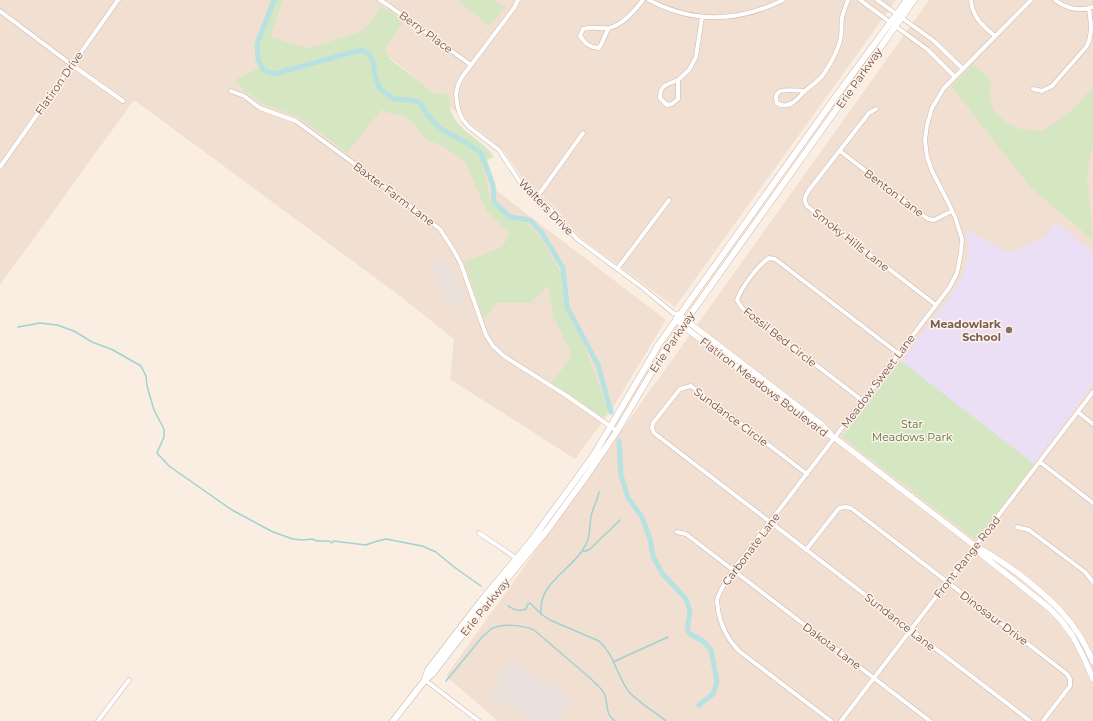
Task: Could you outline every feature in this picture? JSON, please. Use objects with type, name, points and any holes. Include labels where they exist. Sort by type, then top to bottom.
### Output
[{"type":"main road","name":"Erie Parkway","points":[[899,16],[907,0]]},
{"type":"main road","name":"Erie Parkway","points":[[424,680],[428,670],[444,648],[481,600],[535,536],[595,453],[676,315],[834,99],[899,16],[914,0]]},
{"type":"main road","name":"Erie Parkway","points":[[393,721],[424,680],[433,673],[487,603],[548,529],[585,478],[617,431],[666,348],[893,24]]},
{"type":"street","name":"Flatiron Drive","points":[[0,167],[118,0]]},
{"type":"street","name":"Berry Place","points":[[380,0],[388,4],[471,65]]},
{"type":"street","name":"Walters Drive","points":[[518,0],[514,8],[462,77],[458,85],[456,94],[457,102],[459,112],[463,120],[499,150],[522,185],[548,206],[577,239],[676,315]]},
{"type":"street","points":[[609,28],[590,27],[584,29],[580,36],[585,43],[592,47],[599,48],[603,42],[605,33],[609,28],[631,15],[643,0]]},
{"type":"street","points":[[649,0],[678,13],[702,17],[726,18],[769,7],[783,0]]},
{"type":"street","points":[[805,91],[782,90],[776,95],[777,103],[783,106],[788,105],[814,85],[822,76],[837,50],[841,37],[842,17],[848,0]]},
{"type":"street","points":[[860,0],[928,50],[955,77]]},
{"type":"street","points":[[877,0],[934,42],[963,69]]},
{"type":"street","points":[[971,0],[972,10],[976,17],[995,36]]},
{"type":"street","name":"Meadow Sweet Lane","points":[[835,438],[936,305],[957,273],[962,239],[952,211],[932,171],[927,157],[925,140],[927,125],[932,108],[944,88],[1031,0]]},
{"type":"street","points":[[1033,89],[1042,90],[1052,86],[1087,46],[1092,31],[1091,8],[1076,10],[1062,5],[1055,0]]},
{"type":"street","points":[[0,11],[123,101]]},
{"type":"street","points":[[678,80],[678,99],[672,104],[667,104],[660,98],[660,91],[664,86],[678,80],[689,70],[696,57],[702,17]]},
{"type":"street","name":"Baxter Farm Lane","points":[[231,91],[244,96],[260,108],[296,121],[440,229],[461,264],[486,335],[493,346],[504,356],[567,396],[617,431]]},
{"type":"street","name":"Smoky Hills Lane","points":[[876,109],[869,113],[809,190],[805,197],[805,202],[808,206],[936,305]]},
{"type":"street","points":[[536,197],[583,134]]},
{"type":"street","name":"Benton Lane","points":[[840,151],[928,219],[934,220],[952,211]]},
{"type":"street","points":[[617,269],[669,200]]},
{"type":"street","name":"Fossil Bed Circle","points":[[863,401],[742,308],[737,300],[740,292],[756,270],[769,258],[775,259],[899,354]]},
{"type":"street","name":"Flatiron Meadows Boulevard","points":[[676,315],[821,424],[835,438],[975,546],[986,551],[1011,569],[1058,606],[1077,632],[1093,662]]},
{"type":"street","name":"Sundance Circle","points":[[770,522],[654,433],[652,428],[653,423],[680,389],[691,386],[807,474]]},
{"type":"street","name":"Front Range Road","points":[[841,721],[1093,392]]},
{"type":"street","points":[[1078,412],[1093,424]]},
{"type":"street","name":"Carbonate Lane","points":[[830,721],[731,644],[724,632],[719,616],[717,602],[721,589],[733,570],[835,438]]},
{"type":"street","points":[[1040,462],[1093,503]]},
{"type":"street","name":"Dinosaur Drive","points":[[806,550],[839,508],[851,508],[1067,674],[1070,679],[1070,686],[1043,721]]},
{"type":"street","name":"Sundance Lane","points":[[770,522],[1030,721]]},
{"type":"street","points":[[1017,527],[1029,530],[1085,572],[1093,582]]},
{"type":"street","name":"Dakota Lane","points":[[677,532],[686,534],[930,721]]},
{"type":"street","points":[[479,533],[516,558]]},
{"type":"street","name":"Flatiron Meadows Boulevard","points":[[975,546],[982,555],[1048,606],[1060,619],[1072,635],[1084,656],[1093,679]]},
{"type":"street","points":[[98,721],[129,680]]},
{"type":"street","points":[[424,680],[479,721]]},
{"type":"shaded area","points":[[0,0],[278,0],[263,65],[369,46],[486,156],[497,191],[666,320],[612,409],[575,459],[450,379],[454,339],[396,293],[134,100],[0,285]]},
{"type":"shaded area","points":[[283,0],[896,0],[675,307],[580,237],[552,204],[528,186],[503,150],[371,42],[309,48],[271,37]]},
{"type":"shaded area","points":[[929,0],[1093,0],[1093,721],[498,721],[446,676]]},
{"type":"shaded area","name":"Meadowlark School","points":[[1056,221],[1093,252],[1093,384],[1034,464],[901,361],[960,281],[967,262],[968,245],[966,229],[1009,253],[1045,237]]},
{"type":"shaded area","points":[[448,257],[466,301],[448,308],[431,263]]},
{"type":"shaded area","points":[[510,660],[572,698],[558,721],[531,721],[489,695]]},
{"type":"green space","points":[[274,0],[283,0],[271,37],[309,48],[360,32],[374,19],[379,7],[388,10],[403,22],[385,49],[390,59],[434,93],[449,95],[450,110],[456,121],[494,157],[482,162],[491,202],[509,216],[527,223],[542,239],[562,275],[565,307],[585,348],[609,412],[603,417],[552,383],[572,355],[554,318],[548,285],[531,303],[497,303],[484,320],[464,262],[502,247],[510,234],[486,210],[465,161],[441,145],[427,140],[413,123],[404,116],[395,115],[381,110],[347,153],[299,117],[264,104],[243,90],[239,83],[235,80],[263,66],[258,45]]},
{"type":"green space","points":[[457,0],[493,0],[505,7],[490,26]]},
{"type":"green space","points":[[973,64],[991,80],[989,96],[994,111],[1006,122],[1020,129],[1042,131],[1061,119],[1077,105],[1093,86],[1093,147],[1090,156],[1087,178],[1093,240],[1031,188],[951,86]]},
{"type":"green space","name":"Star Meadows Park","points":[[901,361],[1034,464],[976,540],[842,437]]},
{"type":"waterway","points":[[274,0],[257,44],[258,58],[262,68],[265,71],[274,74],[361,50],[369,54],[374,63],[374,71],[379,88],[394,99],[412,100],[420,103],[439,128],[467,143]]},
{"type":"waterway","points":[[471,146],[481,153],[493,185],[494,202],[510,217],[530,220],[542,233],[563,268],[567,307],[598,365],[611,412]]},
{"type":"waterway","points":[[18,327],[40,323],[57,325],[74,331],[92,342],[113,350],[141,366],[146,376],[147,386],[154,410],[164,429],[164,437],[157,453],[169,466],[232,510],[273,532],[293,539],[312,539],[317,541],[329,541],[332,543],[333,541],[366,545],[386,539],[422,546],[436,552],[481,586]]},
{"type":"waterway","points":[[619,441],[621,475],[628,498],[642,517],[650,539],[653,556],[662,573],[686,599],[690,612],[687,629],[690,634],[703,641],[711,650],[717,682],[713,694],[699,705]]},
{"type":"waterway","points":[[541,614],[541,604],[544,594],[549,586],[576,559],[585,547],[589,534],[591,514],[599,492]]},
{"type":"waterway","points":[[583,551],[590,549],[620,520]]},
{"type":"waterway","points":[[508,606],[521,610],[526,609],[530,603],[541,614],[550,620],[599,641],[608,652],[621,679],[632,696],[666,721]]},
{"type":"waterway","points":[[446,681],[483,636],[491,629],[507,625],[524,627],[534,630],[602,690],[605,695],[607,709],[615,721]]},
{"type":"waterway","points":[[613,662],[668,637]]},
{"type":"place","name":"Meadowlark School","points":[[1009,330]]}]
